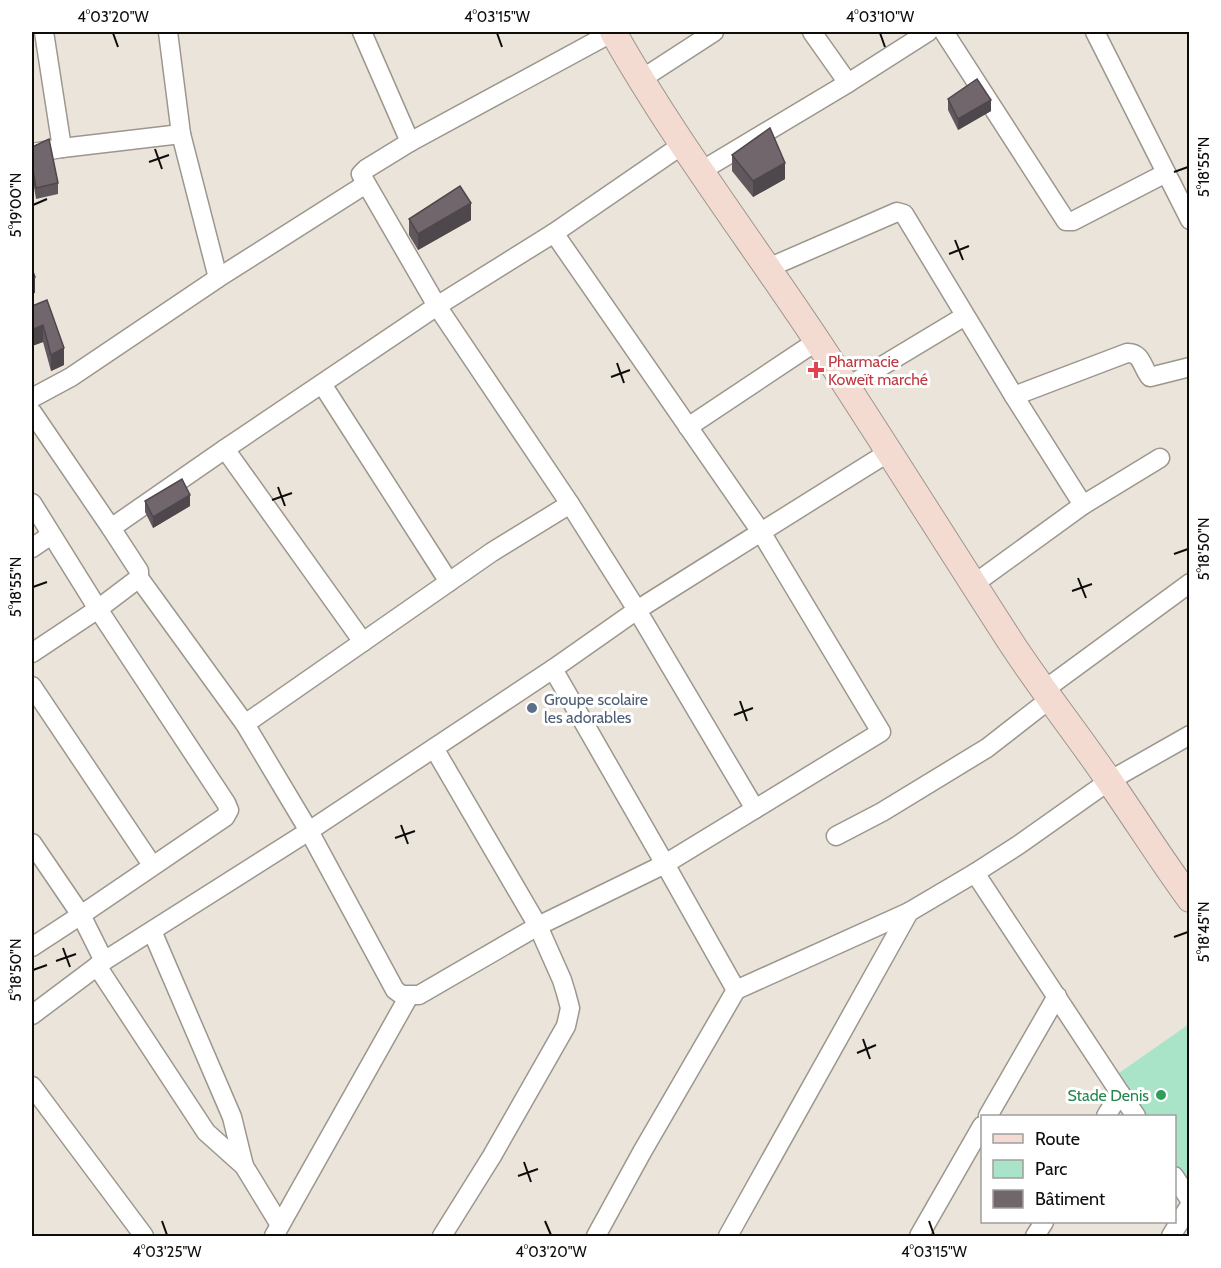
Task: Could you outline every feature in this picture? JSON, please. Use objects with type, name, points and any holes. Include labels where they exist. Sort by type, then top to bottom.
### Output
[{"type":"street","points":[[44,32],[62,148]]},
{"type":"street","points":[[168,32],[181,134],[218,278]]},
{"type":"street","points":[[363,32],[410,142]]},
{"type":"street","points":[[755,809],[637,610],[570,504],[437,306],[361,174],[410,142],[613,32],[682,146],[817,341],[1011,643],[1186,888]]},
{"type":"street","points":[[640,80],[714,32]]},
{"type":"street","points":[[812,32],[848,83]]},
{"type":"street","points":[[700,171],[848,83],[928,32]]},
{"type":"street","points":[[944,32],[1066,221],[1073,221],[1166,173]]},
{"type":"street","points":[[1095,32],[1190,220]]},
{"type":"street","points":[[32,153],[181,134]]},
{"type":"street","points":[[111,528],[437,306],[554,233],[682,146]]},
{"type":"street","points":[[32,399],[71,377],[218,278],[366,184]]},
{"type":"street","points":[[768,268],[897,212],[904,214],[1083,505]]},
{"type":"street","points":[[32,411],[139,571],[139,578],[244,724],[309,831],[394,990],[402,995],[419,995],[538,926],[664,864],[881,732],[761,532],[554,233]]},
{"type":"street","points":[[847,387],[965,316]]},
{"type":"street","points":[[688,427],[817,341]]},
{"type":"street","points":[[1014,396],[1127,353],[1134,352],[1138,356],[1150,377],[1190,367]]},
{"type":"street","points":[[322,384],[449,582]]},
{"type":"street","points":[[225,449],[363,642]]},
{"type":"street","points":[[32,1015],[100,964],[309,831],[553,669],[637,610],[889,452]]},
{"type":"street","points":[[974,584],[1083,505],[1160,458]]},
{"type":"street","points":[[32,503],[229,810],[225,817],[32,947]]},
{"type":"street","points":[[244,724],[492,552],[570,504]]},
{"type":"street","points":[[32,548],[51,535]]},
{"type":"street","points":[[32,653],[98,609],[139,578]]},
{"type":"street","points":[[836,836],[882,812],[987,748],[1047,695],[1190,583]]},
{"type":"street","points":[[553,669],[736,990]]},
{"type":"street","points":[[32,686],[152,865]]},
{"type":"street","points":[[596,1236],[736,990],[909,912],[1020,844],[1109,781],[1190,735]]},
{"type":"street","points":[[434,748],[538,926],[562,980],[570,1008],[566,1026],[492,1156],[442,1236]]},
{"type":"street","points":[[32,843],[81,915],[100,964],[206,1132],[244,1166]]},
{"type":"street","points":[[975,873],[1135,1115]]},
{"type":"street","points":[[728,1236],[909,912]]},
{"type":"street","points":[[152,931],[232,1117],[244,1166],[277,1231]]},
{"type":"street","points":[[277,1231],[409,996]]},
{"type":"street","points":[[989,1115],[1057,996]]},
{"type":"street","points":[[32,1086],[144,1236]]},
{"type":"street","points":[[1107,1115],[1120,1093]]},
{"type":"street","points":[[919,1236],[981,1128]]},
{"type":"street","points":[[1176,1179],[1190,1200]]},
{"type":"street","points":[[1171,1236],[1190,1205]]},
{"type":"street","points":[[1035,1236],[1043,1223]]},
{"type":"green space","name":"Stade Denis","points":[[1189,1024],[1189,1187],[1176,1165],[1176,1115],[1145,1115],[1119,1073]]},
{"type":"building","points":[[977,79],[991,100],[958,119],[948,99]]},
{"type":"building","points":[[770,128],[785,163],[753,181],[732,155]]},
{"type":"building","points":[[49,139],[58,183],[36,188],[32,147]]},
{"type":"building","points":[[460,186],[471,203],[418,234],[409,219]]},
{"type":"building","points":[[47,300],[64,348],[51,355],[43,325],[32,330],[32,306]]},
{"type":"building","points":[[182,479],[190,495],[153,517],[145,501]]},
{"type":"place","name":"Pharmacie Koweït marché","points":[[816,370]]},
{"type":"place","name":"Groupe scolaire les adorables","points":[[532,708]]},
{"type":"place","name":"Stade Denis","points":[[1161,1095]]}]
